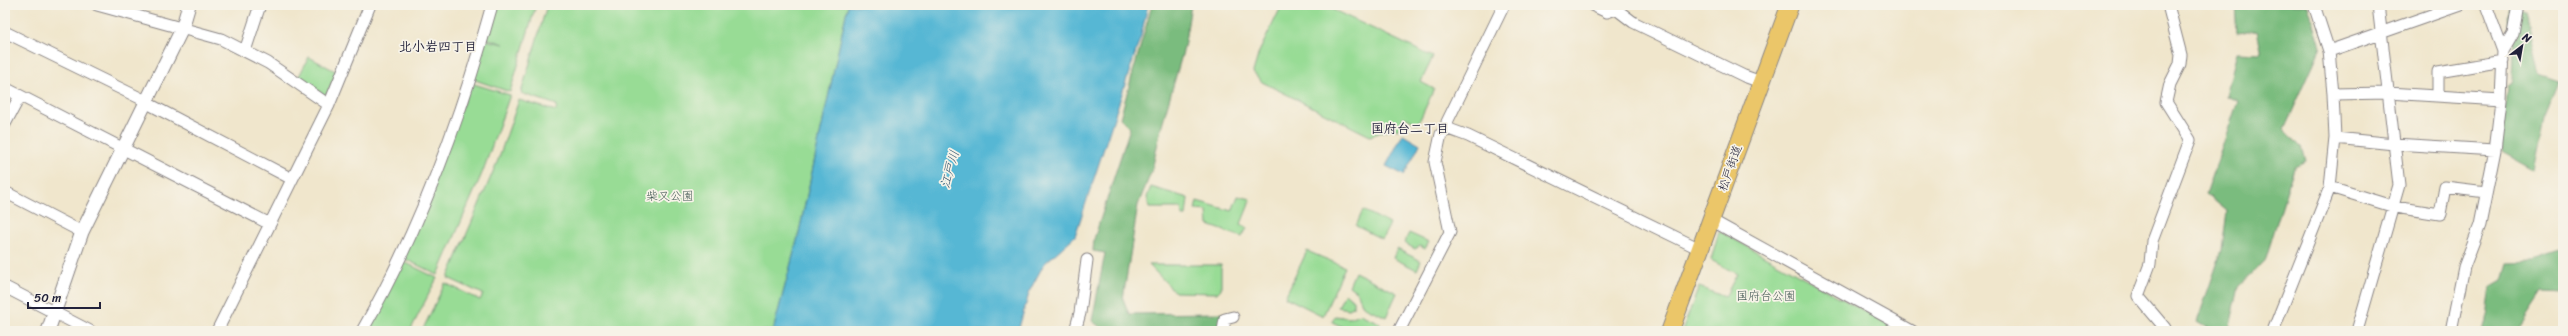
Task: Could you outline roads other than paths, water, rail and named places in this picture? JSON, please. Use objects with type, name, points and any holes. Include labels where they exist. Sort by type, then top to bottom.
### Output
[{"type":"main road","name":"松戸街道","points":[[1670,331],[1790,5]]},
{"type":"street","points":[[97,5],[221,39],[245,51],[308,88],[329,105]]},
{"type":"street","points":[[48,331],[82,232],[182,29],[189,5]]},
{"type":"street","points":[[245,51],[260,5]]},
{"type":"street","points":[[217,331],[329,105],[370,5]]},
{"type":"street","points":[[362,331],[400,258],[427,195],[469,80],[492,5]]},
{"type":"street","points":[[1449,129],[1447,122],[1504,5]]},
{"type":"street","points":[[1592,5],[1606,12],[1616,9],[1634,22],[1744,76],[1761,82]]},
{"type":"street","points":[[2164,331],[2165,328],[2138,296],[2150,264],[2152,241],[2190,140],[2166,102],[2170,84],[2180,64],[2181,55],[2168,5]]},
{"type":"street","points":[[2273,331],[2330,187],[2335,138],[2333,94],[2329,51],[2314,5]]},
{"type":"street","points":[[2357,331],[2395,207],[2400,185],[2378,5]]},
{"type":"street","points":[[2329,51],[2382,34],[2460,5]]},
{"type":"street","points":[[2451,331],[2464,267],[2480,225],[2495,150],[2501,100],[2503,56],[2486,5]]},
{"type":"street","points":[[2503,56],[2513,34],[2518,5]]},
{"type":"street","points":[[5,32],[145,102],[292,179]]},
{"type":"street","points":[[2438,96],[2438,72],[2503,56]]},
{"type":"street","points":[[5,88],[270,224]]},
{"type":"street","points":[[2333,94],[2388,92],[2501,100]]},
{"type":"street","points":[[5,124],[20,96]]},
{"type":"street","points":[[1449,129],[1468,136],[1700,249]]},
{"type":"street","points":[[1399,331],[1450,232],[1435,162],[1441,134],[1449,129]]},
{"type":"street","points":[[2335,138],[2394,144],[2495,150]]},
{"type":"street","points":[[2330,187],[2395,207],[2440,214],[2445,187],[2486,192]]},
{"type":"street","points":[[5,192],[82,232]]},
{"type":"street","points":[[1711,220],[1912,331]]},
{"type":"street","points":[[1075,331],[1080,313],[1087,260]]},
{"type":"street","points":[[5,287],[90,331]]},
{"type":"street","points":[[1223,331],[1225,319],[1233,317]]},
{"type":"water","name":"江戸川","points":[[848,5],[1148,5],[1141,36],[1075,236],[1044,264],[1030,290],[1018,331],[773,331],[798,237]]},
{"type":"water","points":[[1403,134],[1420,144],[1404,175],[1386,166]]},
{"type":"district","name":"北小岩四丁目","points":[[438,46]]},
{"type":"district","name":"国府台二丁目","points":[[1410,128]]},
{"type":"park label","name":"柴又公園","points":[[670,196]]},
{"type":"park label","name":"国府台公園","points":[[1766,296]]}]
